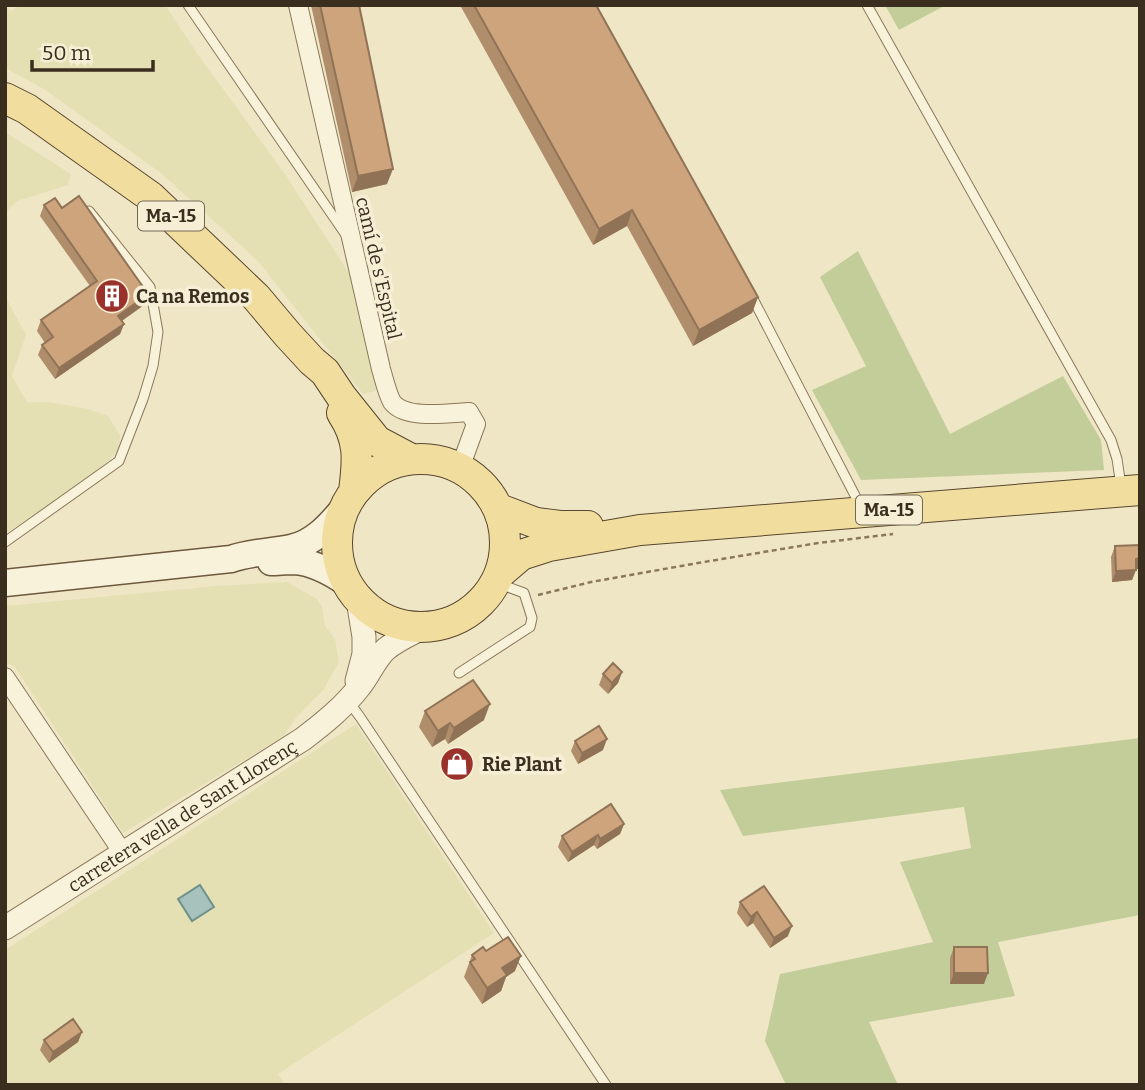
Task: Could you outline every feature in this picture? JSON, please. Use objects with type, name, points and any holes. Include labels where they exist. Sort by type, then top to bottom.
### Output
[{"type":"main road","name":"Ma-15","points":[[5,98],[27,109],[151,197],[256,297],[312,361],[325,372],[377,441],[411,459]]},
{"type":"main road","name":"Ma-15","points":[[312,361],[318,377],[344,416],[356,445],[357,461],[336,543],[352,591],[371,611],[400,624],[424,627],[439,625],[469,612],[491,590],[498,577],[506,541],[502,519],[491,494],[460,468],[440,460],[411,459],[385,466],[361,483],[349,499]]},
{"type":"main road","name":"Ma-15","points":[[498,577],[521,555],[549,546],[640,530],[1131,491]]},
{"type":"main road","points":[[5,583],[231,559],[245,554],[294,547],[319,535],[332,523],[349,499]]},
{"type":"main road","name":"Ma-15","points":[[499,509],[548,525],[625,527],[640,530]]},
{"type":"main road","points":[[231,559],[245,564],[294,561],[322,568],[332,572],[352,591]]},
{"type":"street","name":"camí de s'Espital","points":[[298,5],[381,369],[393,402],[403,410],[419,414],[469,412],[476,424],[460,468]]},
{"type":"street","points":[[351,698],[364,654],[364,638],[352,591]]},
{"type":"street","name":"carretera vella de Sant Llorenç","points":[[5,929],[303,739],[351,698],[383,652],[395,642],[424,627]]},
{"type":"street","points":[[5,677],[123,853]]},
{"type":"lane","points":[[188,5],[352,245]]},
{"type":"lane","points":[[867,5],[1111,440],[1119,468],[1131,491]]},
{"type":"lane","points":[[5,542],[119,461],[153,366],[158,332],[150,287],[79,199]]},
{"type":"lane","points":[[744,284],[863,512]]},
{"type":"lane","points":[[459,673],[530,627],[532,618],[524,593],[498,577]]},
{"type":"lane","points":[[351,698],[368,728],[606,1085]]},
{"type":"path","points":[[526,598],[591,582],[671,568],[818,543],[896,534]]},
{"type":"shaded area","points":[[5,5],[11,11],[20,5],[165,5],[285,174],[354,281],[380,390],[363,394],[258,261],[161,173],[44,89],[5,68]]},
{"type":"shaded area","points":[[5,132],[71,174],[68,185],[17,201],[5,213]]},
{"type":"shaded area","points":[[5,296],[26,335],[12,376],[27,402],[48,402],[88,409],[108,416],[120,435],[119,449],[108,461],[81,483],[5,534]]},
{"type":"shaded area","points":[[287,582],[317,599],[322,607],[325,626],[335,639],[339,662],[324,689],[295,719],[284,736],[123,833],[15,667],[5,662],[5,606]]},
{"type":"shaded area","points":[[356,724],[494,933],[278,1074],[286,1085],[5,1085],[5,950]]},
{"type":"green space","points":[[885,5],[946,5],[899,30]]},
{"type":"green space","points":[[858,251],[950,434],[1063,376],[1101,440],[1104,470],[861,480],[812,390],[866,366],[820,277]]},
{"type":"green space","points":[[1140,738],[1140,915],[998,942],[1015,996],[869,1022],[898,1085],[786,1085],[765,1041],[780,974],[933,942],[900,862],[971,848],[964,807],[743,836],[720,790]]},
{"type":"water","points":[[200,885],[214,907],[192,921],[178,899]]},
{"type":"building","points":[[320,5],[359,5],[393,169],[358,176]]},
{"type":"building","points":[[474,5],[596,5],[758,297],[699,330],[632,210],[599,229]]},
{"type":"building","name":"Ca na Remos","points":[[79,196],[148,294],[118,316],[124,324],[59,368],[42,345],[53,337],[41,320],[97,281],[44,205],[55,198],[62,208]]},
{"type":"building","points":[[1140,545],[1136,570],[1116,571],[1115,546]]},
{"type":"building","points":[[613,663],[622,672],[612,683],[603,674]]},
{"type":"building","points":[[473,680],[490,704],[454,728],[450,723],[438,731],[425,711]]},
{"type":"building","points":[[599,726],[607,739],[582,753],[575,741]]},
{"type":"building","points":[[611,804],[624,824],[600,839],[598,835],[572,852],[562,836]]},
{"type":"building","points":[[764,886],[792,926],[774,938],[757,912],[751,917],[740,902]]},
{"type":"building","points":[[508,937],[521,956],[502,968],[507,975],[487,988],[470,962],[475,959],[472,955],[483,947],[486,951]]},
{"type":"building","points":[[954,947],[987,947],[988,973],[954,973]]},
{"type":"building","points":[[73,1019],[82,1032],[53,1052],[44,1040]]},
{"type":"place","name":"Ca na Remos","points":[[112,296]]},
{"type":"place","name":"Rie Plant","points":[[457,764]]}]
